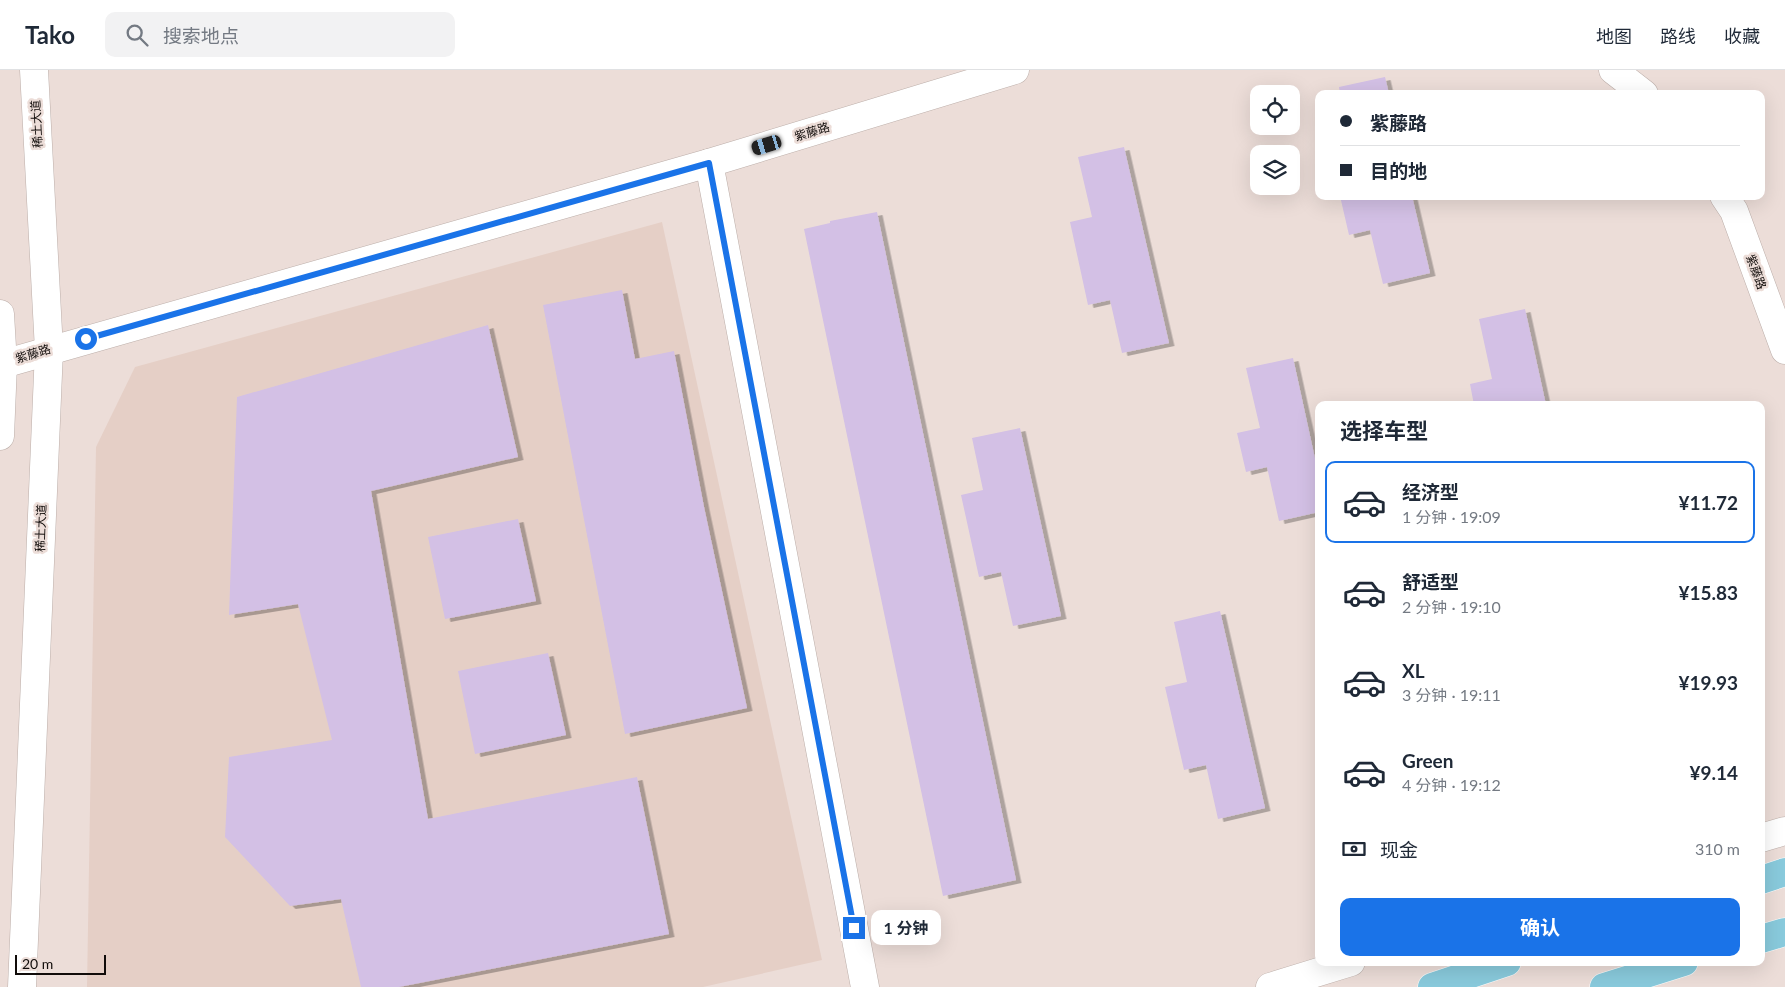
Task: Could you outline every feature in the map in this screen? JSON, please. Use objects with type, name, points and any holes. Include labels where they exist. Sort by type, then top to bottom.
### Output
[{"type":"main road","points":[[1765,879],[1785,872]]},
{"type":"main road","points":[[1765,938],[1785,932]]},
{"type":"main road","points":[[1432,987],[1495,966]]},
{"type":"main road","points":[[1604,987],[1671,966]]},
{"type":"street","name":"稀土大道","points":[[22,987],[49,350],[34,70]]},
{"type":"street","name":"紫藤路","points":[[3,364],[709,163],[1015,70]]},
{"type":"street","points":[[1613,70],[1639,90]]},
{"type":"street","points":[[709,163],[865,987]]},
{"type":"street","name":"紫藤路","points":[[1727,200],[1734,211],[1785,350]]},
{"type":"street","points":[[0,314],[3,364],[0,436]]},
{"type":"street","points":[[1765,837],[1785,831]]},
{"type":"street","points":[[1270,987],[1338,966]]},
{"type":"shaded area","points":[[662,222],[822,960],[703,987],[87,987],[96,447],[135,367]]},
{"type":"building","points":[[1385,77],[1388,90],[1339,90],[1339,87]]},
{"type":"building","points":[[1124,147],[1169,343],[1122,353],[1110,300],[1088,305],[1070,222],[1092,217],[1078,157]]},
{"type":"building","points":[[1341,200],[1413,200],[1430,273],[1383,284],[1370,230],[1349,235]]},
{"type":"building","points":[[877,212],[1016,880],[943,896],[804,229],[830,223],[830,221]]},
{"type":"building","points":[[622,290],[635,359],[674,351],[704,507],[747,708],[625,734],[543,305]]},
{"type":"building","points":[[1525,309],[1545,401],[1473,401],[1470,384],[1492,379],[1479,319]]},
{"type":"building","points":[[488,325],[518,457],[371,491],[428,819],[637,777],[669,934],[399,987],[361,987],[341,899],[290,906],[225,837],[229,757],[332,740],[298,604],[229,615],[237,397]]},
{"type":"building","points":[[1293,358],[1315,459],[1315,513],[1279,521],[1267,467],[1246,472],[1237,433],[1260,428],[1246,368]]},
{"type":"building","points":[[1020,428],[1061,616],[1013,626],[1001,572],[979,577],[961,495],[983,490],[972,438]]},
{"type":"building","points":[[518,519],[536,601],[445,619],[428,537]]},
{"type":"building","points":[[1220,611],[1265,808],[1218,819],[1206,765],[1184,770],[1165,687],[1187,682],[1174,622]]},
{"type":"building","points":[[548,653],[566,735],[475,754],[458,671]]},
{"type":"route","points":[[86,339],[709,163],[854,928]]}]
